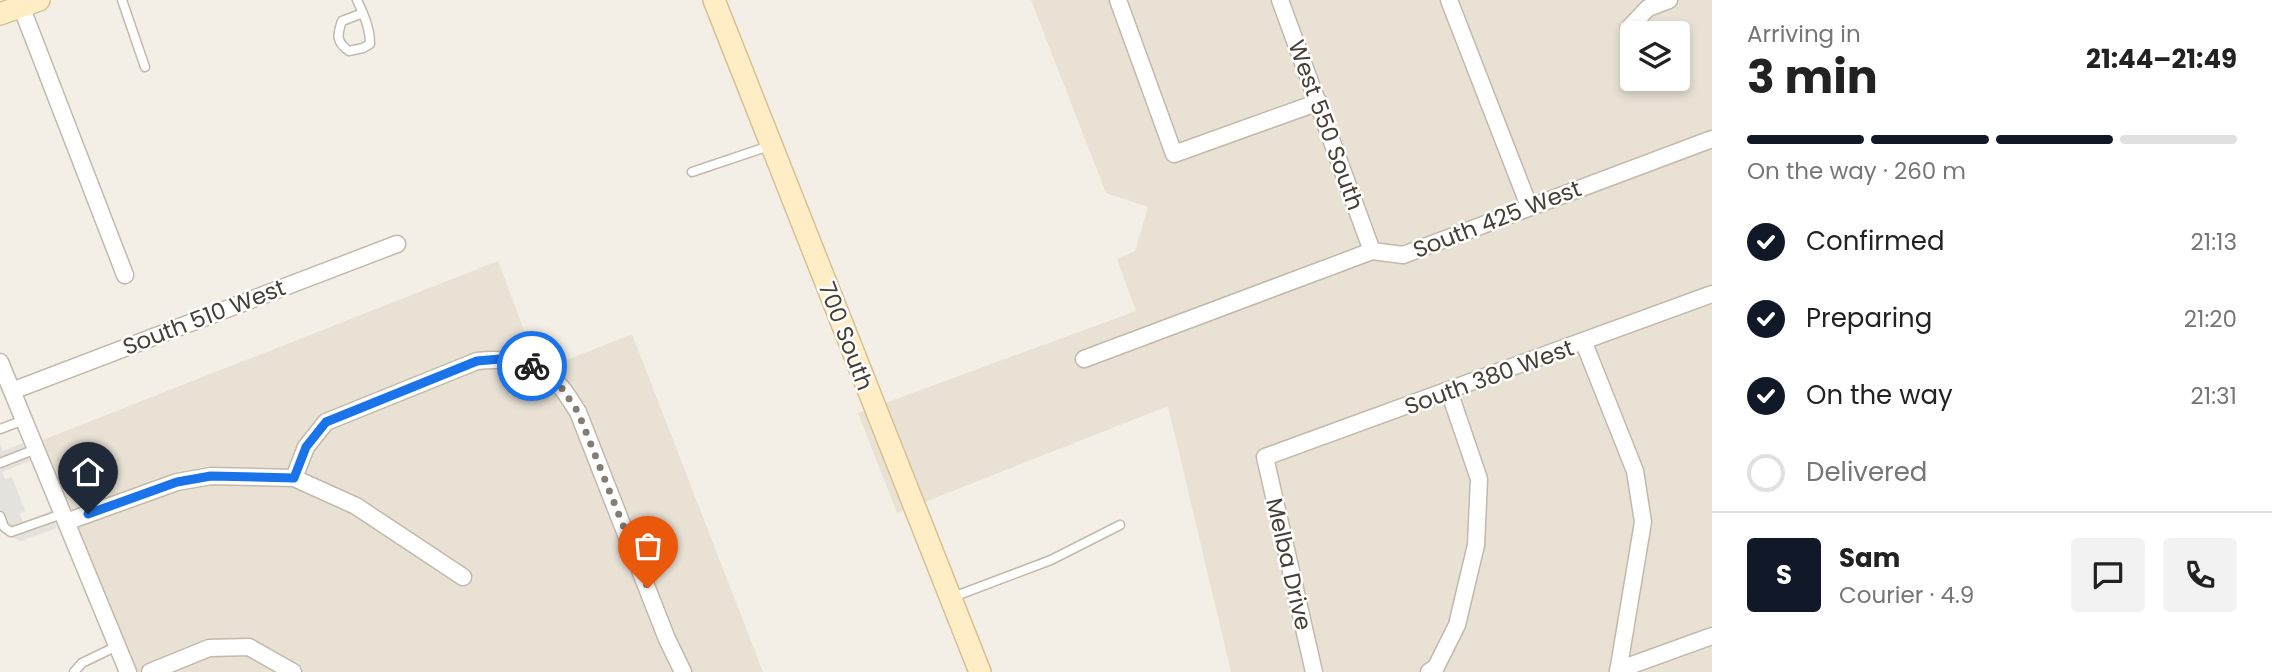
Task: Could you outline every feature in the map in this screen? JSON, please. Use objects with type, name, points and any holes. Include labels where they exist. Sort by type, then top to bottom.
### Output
[{"type":"street","name":"700 South","points":[[714,0],[980,672]]},
{"type":"street","points":[[1118,0],[1174,155],[1319,102]]},
{"type":"street","name":"West 550 South","points":[[1280,0],[1372,251]]},
{"type":"street","points":[[1448,0],[1529,206]]},
{"type":"street","points":[[1636,21],[1648,8],[1669,0]]},
{"type":"street","points":[[0,14],[30,3],[125,275]]},
{"type":"street","name":"South 425 West","points":[[1084,359],[1372,251],[1403,255],[1712,138]]},
{"type":"street","name":"South 510 West","points":[[12,391],[397,244]]},
{"type":"street","name":"South 380 West","points":[[1265,457],[1712,294]]},
{"type":"street","points":[[1584,342],[1635,471],[1643,522],[1618,671],[1712,636]]},
{"type":"street","points":[[294,478],[306,447],[326,422],[477,361],[500,359],[526,363],[559,384],[578,412],[682,672]]},
{"type":"street","points":[[0,362],[128,672]]},
{"type":"street","points":[[1429,672],[1436,667],[1457,625],[1475,545],[1479,479],[1449,391]]},
{"type":"street","name":"Melba Drive","points":[[1265,457],[1314,672]]},
{"type":"street","points":[[64,518],[177,482],[211,476],[294,478],[356,506],[463,577]]},
{"type":"street","points":[[150,672],[209,648],[249,647],[293,672]]},
{"type":"lane","points":[[121,0],[145,67]]},
{"type":"lane","points":[[357,0],[363,13],[370,32],[370,44],[349,51],[341,45],[337,37],[338,30],[342,21],[363,13]]},
{"type":"lane","points":[[692,172],[771,145]]},
{"type":"lane","points":[[0,429],[24,419]]},
{"type":"lane","points":[[0,463],[36,449]]},
{"type":"lane","points":[[0,516],[4,527],[11,533],[64,518]]},
{"type":"lane","points":[[950,598],[1051,560],[1120,525]]},
{"type":"lane","points":[[74,672],[82,663],[117,646]]},
{"type":"shaded area","points":[[1031,0],[1712,0],[1712,672],[1231,672],[1168,406],[897,513],[858,413],[1136,311],[1117,259],[1135,251],[1148,207],[1106,193]]},
{"type":"shaded area","points":[[498,261],[531,349],[559,363],[632,334],[763,672],[135,672],[40,441]]},
{"type":"shaded area","points":[[0,443],[3,451],[23,443],[30,461],[2,472],[5,479],[12,477],[25,511],[20,514],[23,522],[51,511],[57,528],[21,541],[11,537],[0,511]]},
{"type":"way so far","points":[[532,366],[559,384],[578,412],[648,588]]},
{"type":"route","points":[[88,514],[177,482],[211,476],[294,478],[306,447],[326,422],[477,361],[500,359],[532,366]]}]
